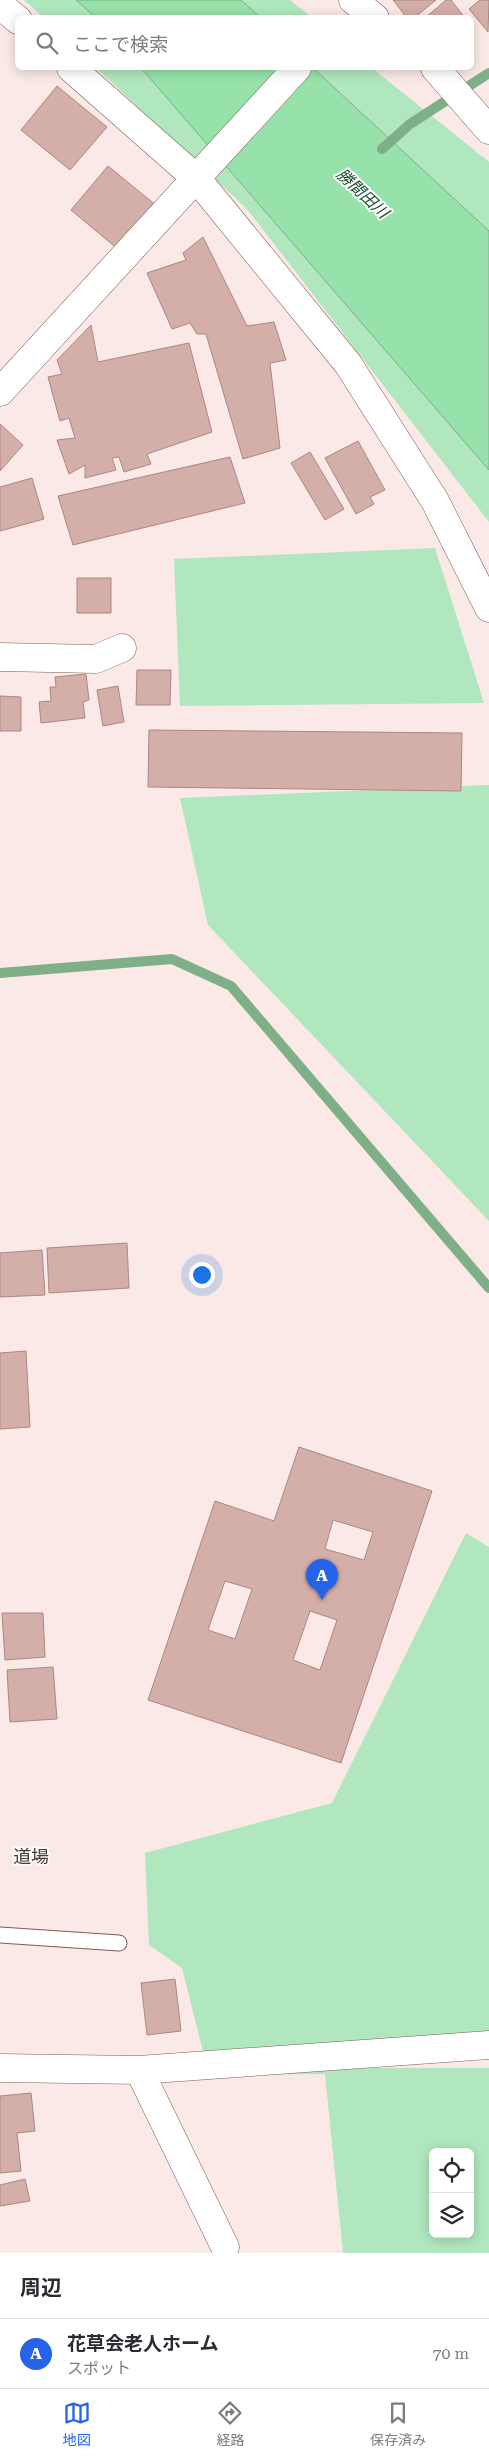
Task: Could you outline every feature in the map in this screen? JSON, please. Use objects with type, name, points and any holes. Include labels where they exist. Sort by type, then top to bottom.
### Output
[{"type":"street","points":[[0,5],[15,18]]},
{"type":"street","points":[[73,70],[197,179],[348,364],[435,501],[489,608]]},
{"type":"street","points":[[0,392],[295,70]]},
{"type":"street","points":[[439,73],[489,130]]},
{"type":"street","points":[[0,657],[96,659],[122,648]]},
{"type":"street","points":[[0,2068],[139,2070],[489,2045]]},
{"type":"street","points":[[139,2070],[225,2246]]},
{"type":"lane","points":[[0,1935],[119,1943]]},
{"type":"shaded area","points":[[24,0],[290,0],[309,15],[41,15]]},
{"type":"shaded area","points":[[98,70],[374,70],[489,162],[489,522],[247,209]]},
{"type":"shaded area","points":[[435,548],[484,703],[180,706],[174,559]]},
{"type":"shaded area","points":[[489,785],[489,1221],[208,925],[180,798]]},
{"type":"shaded area","points":[[466,1533],[489,1547],[489,2038],[359,2051],[371,2068],[489,2068],[489,2253],[343,2253],[325,2074],[209,2075],[182,1968],[149,1945],[145,1853],[332,1803]]},
{"type":"water","points":[[76,0],[241,0],[258,15],[93,15]]},
{"type":"water","name":"勝間田川","points":[[143,70],[315,70],[489,231],[489,470]]},
{"type":"building","points":[[393,0],[436,0],[418,15],[405,15]]},
{"type":"building","points":[[446,0],[451,0],[463,15],[428,15]]},
{"type":"building","points":[[480,0],[489,0],[488,32],[474,15],[469,9]]},
{"type":"building","points":[[57,86],[107,127],[70,170],[21,130]]},
{"type":"building","points":[[108,166],[157,206],[120,251],[71,210]]},
{"type":"building","points":[[203,237],[247,326],[274,322],[286,360],[270,363],[280,448],[243,459],[206,334],[197,334],[190,323],[172,329],[147,273],[186,260],[183,253]]},
{"type":"building","points":[[91,325],[98,362],[189,343],[212,432],[147,454],[151,464],[124,472],[119,457],[112,458],[116,470],[85,478],[85,465],[69,474],[57,440],[75,438],[69,418],[60,421],[48,377],[62,374],[57,360]]},
{"type":"building","points":[[0,424],[23,445],[0,471]]},
{"type":"building","points":[[358,441],[385,490],[370,497],[374,504],[356,514],[325,458]]},
{"type":"building","points":[[310,452],[344,509],[325,520],[291,463]]},
{"type":"building","points":[[230,457],[245,503],[73,545],[58,496]]},
{"type":"building","points":[[32,478],[44,519],[0,531],[0,487]]},
{"type":"building","points":[[77,578],[111,578],[111,613],[77,613]]},
{"type":"building","points":[[137,670],[171,670],[170,705],[136,705]]},
{"type":"building","points":[[86,674],[89,700],[83,702],[85,718],[41,723],[39,702],[51,701],[50,687],[56,687],[55,677]]},
{"type":"building","points":[[118,686],[124,722],[103,726],[97,690]]},
{"type":"building","points":[[0,696],[21,697],[21,731],[0,731]]},
{"type":"building","points":[[149,730],[462,733],[461,791],[148,787]]},
{"type":"building","points":[[127,1243],[129,1288],[49,1293],[47,1248]]},
{"type":"building","points":[[42,1250],[45,1295],[0,1297],[0,1253]]},
{"type":"building","points":[[26,1351],[30,1427],[0,1429],[0,1353]]},
{"type":"building","points":[[299,1447],[432,1491],[341,1763],[148,1700],[215,1501],[274,1521]],"holes":[[[333,1520],[373,1532],[364,1560],[325,1549]],[[225,1581],[252,1589],[235,1639],[208,1630]],[[310,1611],[337,1620],[320,1670],[293,1660]]]},
{"type":"building","points":[[2,1613],[43,1613],[45,1657],[5,1660]]},
{"type":"building","points":[[53,1667],[57,1719],[10,1722],[7,1670]]},
{"type":"building","points":[[175,1979],[181,2031],[147,2035],[141,1983]]},
{"type":"building","points":[[31,2093],[35,2131],[17,2133],[21,2171],[0,2173],[0,2096]]},
{"type":"building","points":[[25,2179],[30,2201],[0,2206],[0,2185]]},
{"type":"waterway","points":[[382,149],[410,124],[489,73]]},
{"type":"waterway","points":[[0,973],[172,959],[231,986],[489,1288]]},
{"type":"place","name":"花草会老人ホーム","points":[[322,1600]]},
{"type":"district","name":"道場","points":[[31,1857]]}]
